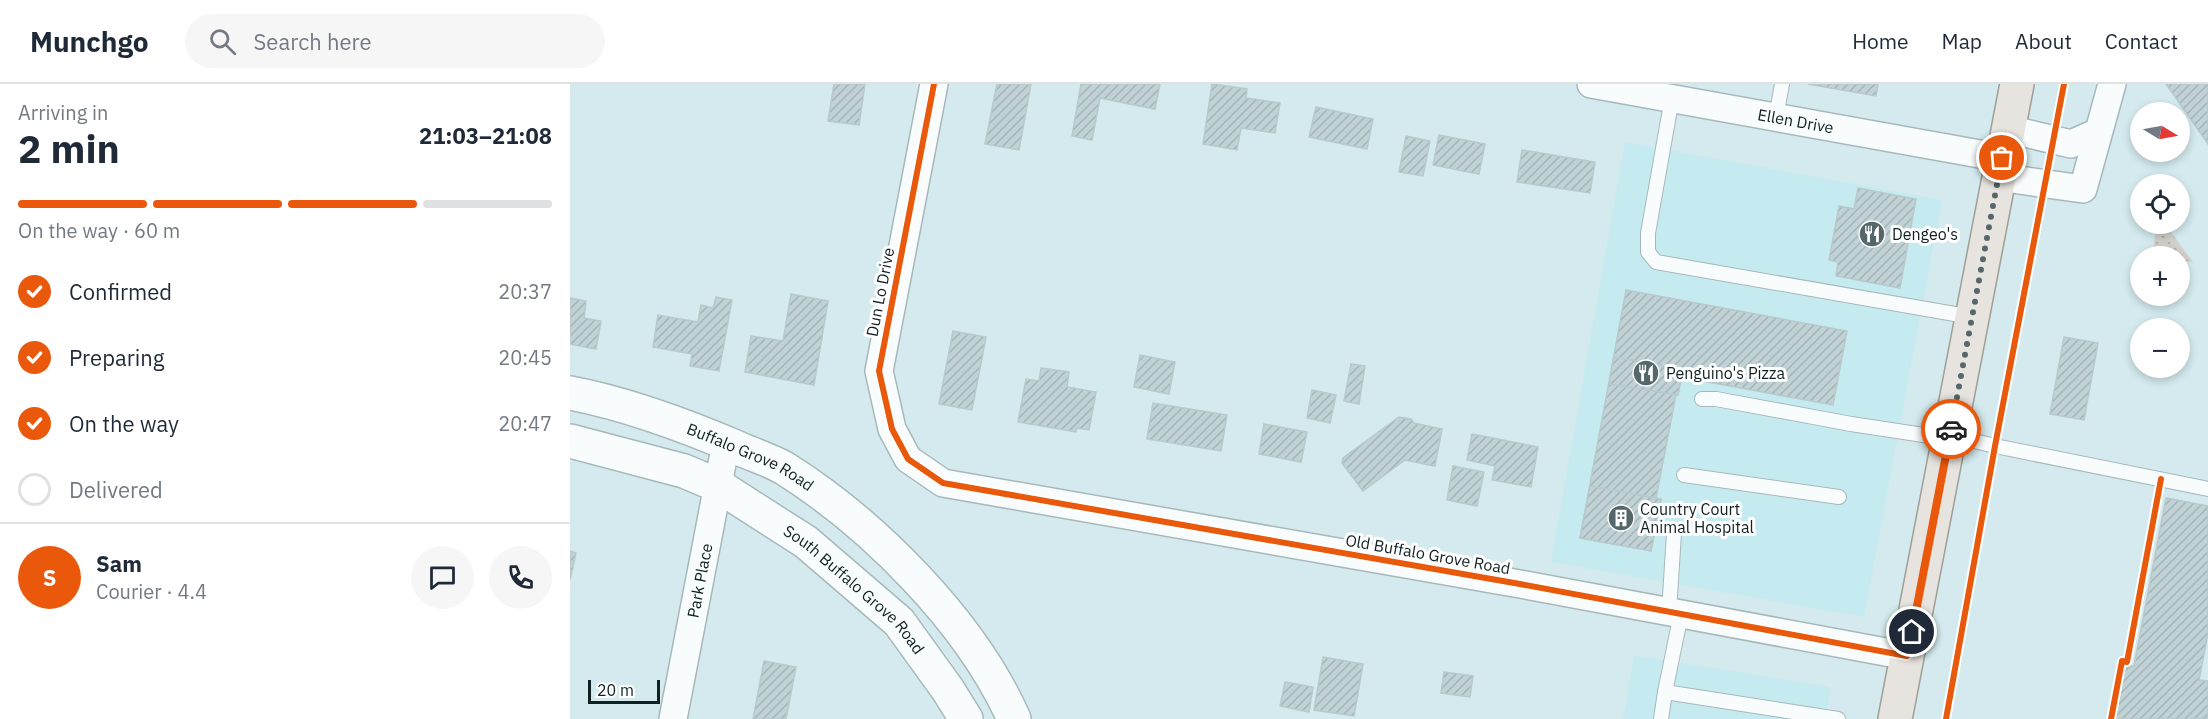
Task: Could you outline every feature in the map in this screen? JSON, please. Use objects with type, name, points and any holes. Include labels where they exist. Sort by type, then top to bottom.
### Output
[{"type":"main road","points":[[1895,719],[2017,84]]},
{"type":"main road","name":"Buffalo Grove Road","points":[[570,393],[605,400],[694,429],[782,467],[851,516],[906,567],[969,640],[1004,694],[1014,719]]},
{"type":"main road","points":[[570,441],[684,471],[717,485]]},
{"type":"main road","name":"South Buffalo Grove Road","points":[[717,485],[806,542],[899,622],[966,719]]},
{"type":"street","name":"Dun Lo Drive","points":[[934,84],[879,371],[892,429],[908,459],[943,483]]},
{"type":"street","name":"Ellen Drive","points":[[1591,84],[2003,155]]},
{"type":"street","points":[[2003,155],[2083,189],[2112,84]]},
{"type":"street","points":[[2003,155],[2071,144],[2098,132]]},
{"type":"street","name":"Park Place","points":[[672,719],[726,443]]},
{"type":"street","name":"Old Buffalo Grove Road","points":[[943,483],[1907,656]]},
{"type":"lane","points":[[1776,117],[1782,84]]},
{"type":"lane","points":[[1672,98],[1648,233],[1648,252],[1656,262],[1972,316]]},
{"type":"lane","points":[[1702,399],[1716,399],[1851,424],[1950,437],[2208,489]]},
{"type":"lane","points":[[1684,475],[1839,497]]},
{"type":"lane","points":[[1661,719],[1675,613],[1674,533]]},
{"type":"lane","points":[[1665,692],[1838,719]]},
{"type":"shaded area","points":[[1625,142],[1942,200],[1864,617],[1551,562]]},
{"type":"shaded area","points":[[2155,234],[2172,234],[2181,246],[2153,246]]},
{"type":"shaded area","points":[[1634,655],[1831,687],[1825,719],[1623,719]]},
{"type":"building","points":[[834,84],[865,84],[859,125],[828,121]]},
{"type":"building","points":[[997,84],[1031,84],[1019,150],[985,144]]},
{"type":"building","points":[[1081,84],[1160,84],[1155,109],[1100,98],[1092,140],[1072,136]]},
{"type":"building","points":[[1212,84],[1247,89],[1246,98],[1280,103],[1275,133],[1241,128],[1237,150],[1203,144]]},
{"type":"building","points":[[1808,84],[1878,84],[1876,96]]},
{"type":"building","points":[[2166,84],[2208,84],[2208,144],[2190,118],[2190,102],[2179,102]]},
{"type":"building","points":[[1316,107],[1373,119],[1367,149],[1309,137]]},
{"type":"building","points":[[1439,135],[1485,144],[1479,174],[1433,165]]},
{"type":"building","points":[[1406,136],[1430,141],[1423,176],[1399,172]]},
{"type":"building","points":[[1522,150],[1595,162],[1590,193],[1517,182]]},
{"type":"building","name":"Dengeo's","points":[[1858,188],[1916,199],[1900,288],[1836,276],[1838,262],[1829,260],[1839,206],[1854,209]]},
{"type":"building","points":[[1626,290],[1847,331],[1833,405],[1681,377],[1656,498],[1661,499],[1651,551],[1580,538]]},
{"type":"building","points":[[791,294],[828,301],[814,385],[745,372],[751,336],[783,341]]},
{"type":"building","points":[[716,297],[732,300],[719,371],[690,366],[692,354],[653,347],[658,315],[698,322],[701,305],[713,308]]},
{"type":"building","points":[[570,298],[586,301],[584,318],[601,321],[596,349],[570,344]]},
{"type":"building","points":[[953,331],[986,337],[972,410],[939,404]]},
{"type":"building","points":[[2064,337],[2098,343],[2084,420],[2050,414]]},
{"type":"building","points":[[1140,355],[1175,362],[1169,394],[1134,387]]},
{"type":"building","name":"Penguino's Pizza","points":[[1614,357],[1683,369],[1678,395],[1609,384]]},
{"type":"building","points":[[1351,364],[1365,366],[1359,404],[1344,401]]},
{"type":"building","points":[[1041,368],[1069,372],[1067,387],[1096,392],[1089,430],[1077,428],[1076,432],[1018,422],[1026,379],[1039,381]]},
{"type":"building","points":[[1312,390],[1336,395],[1330,423],[1307,418]]},
{"type":"building","points":[[1153,403],[1227,415],[1221,451],[1147,439]]},
{"type":"building","points":[[1399,417],[1442,429],[1435,466],[1405,460],[1363,491],[1342,463],[1343,458]]},
{"type":"building","points":[[1264,424],[1307,432],[1301,462],[1259,454]]},
{"type":"building","points":[[1472,434],[1538,447],[1531,487],[1492,480],[1495,466],[1467,460]]},
{"type":"building","points":[[1453,466],[1484,472],[1477,506],[1447,500]]},
{"type":"building","name":"Country Court Animal Hospital","points":[[1590,486],[1661,499],[1651,551],[1580,538]]},
{"type":"building","points":[[2166,498],[2208,506],[2208,633],[2199,680],[2208,681],[2208,719],[2115,719],[2126,665],[2134,666]]},
{"type":"building","points":[[570,551],[576,553],[570,580]]},
{"type":"building","points":[[1323,657],[1363,664],[1354,716],[1314,710]]},
{"type":"building","points":[[764,661],[796,667],[786,719],[753,719]]},
{"type":"building","points":[[1444,672],[1473,676],[1470,697],[1441,693]]},
{"type":"building","points":[[1285,682],[1313,687],[1309,712],[1280,706]]},
{"type":"cycle path","points":[[934,84],[879,371],[892,429],[908,459],[943,483],[1520,584],[1907,656]]},
{"type":"cycle path","points":[[1946,719],[2064,84]]},
{"type":"cycle path","points":[[2111,719],[2122,661],[2127,662],[2161,479]]},
{"type":"way so far","points":[[1951,429],[2002,158]]},
{"type":"place","name":"Dengeo's","points":[[1872,234]]},
{"type":"place","name":"Penguino's Pizza","points":[[1646,373]]},
{"type":"place","name":"Country Court Animal Hospital","points":[[1621,518]]},
{"type":"route","points":[[1912,632],[1951,429]]}]
